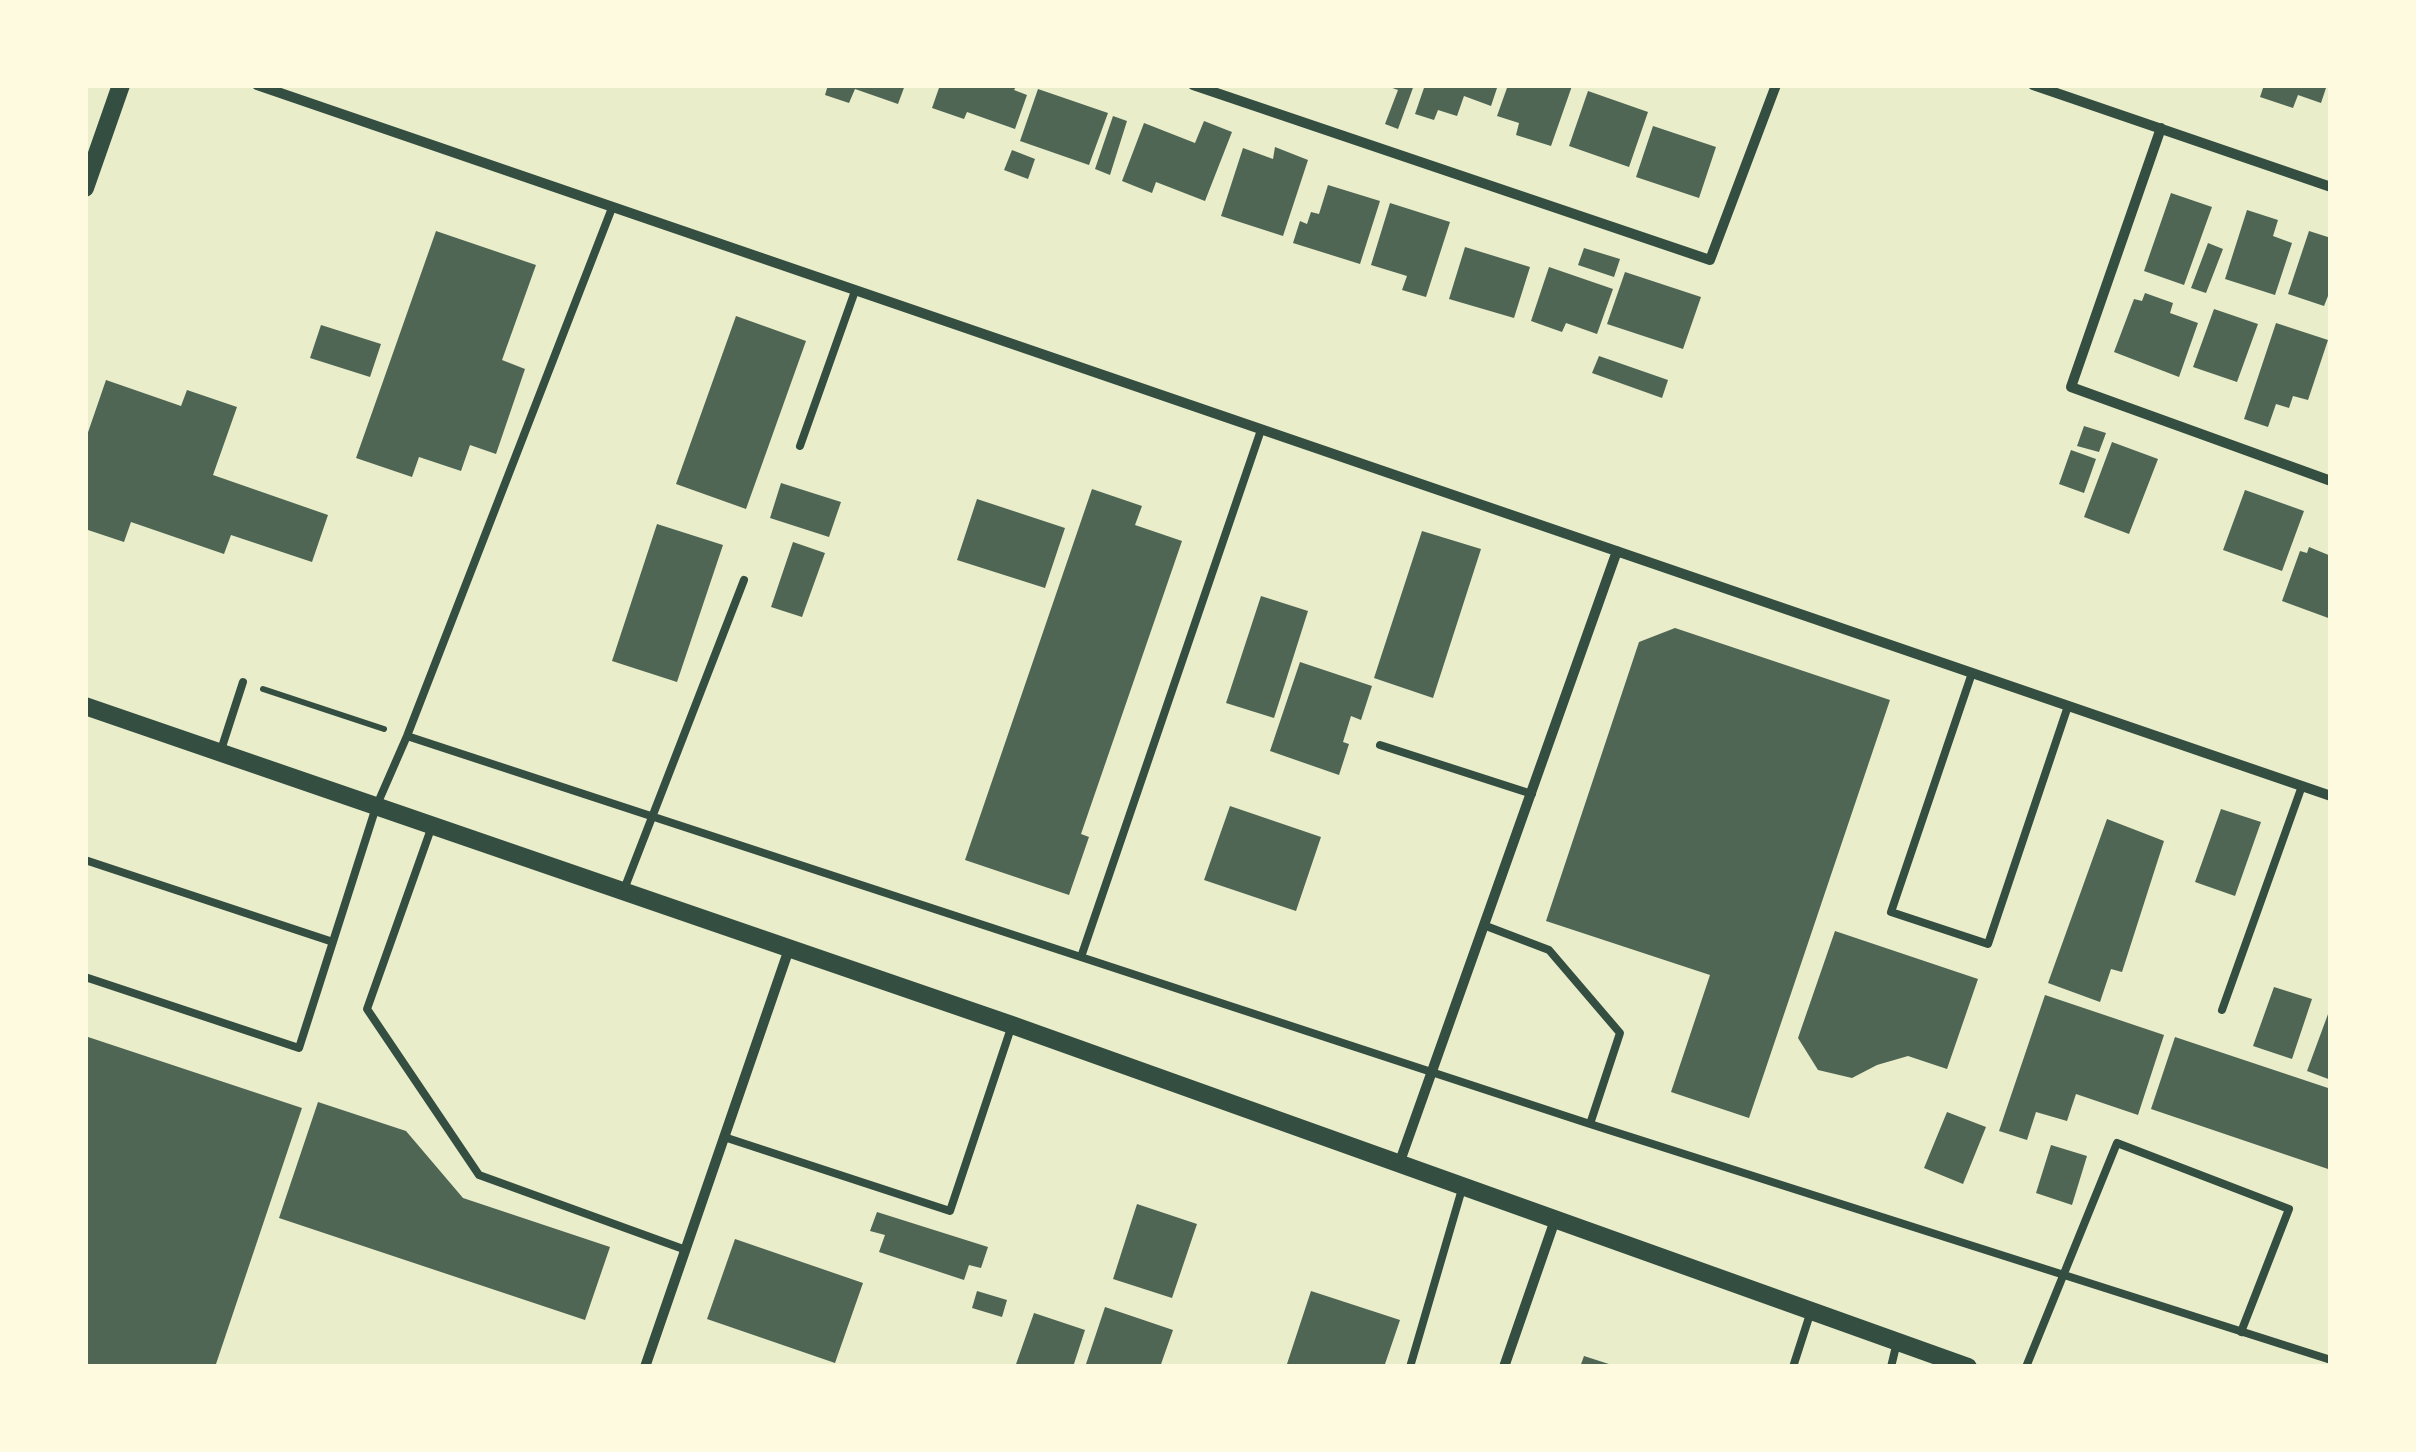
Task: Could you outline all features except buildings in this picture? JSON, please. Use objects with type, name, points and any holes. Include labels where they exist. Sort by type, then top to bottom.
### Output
[{"type":"street","points":[[85,188],[121,85]]},
{"type":"street","points":[[257,85],[2331,796]]},
{"type":"street","points":[[1193,85],[1710,260],[1776,85]]},
{"type":"street","points":[[2033,85],[2331,187]]},
{"type":"street","points":[[2161,128],[2071,387],[2331,481]]},
{"type":"street","points":[[1400,1164],[1617,551]]},
{"type":"street","points":[[85,706],[1012,1025],[1968,1367]]},
{"type":"street","points":[[645,1367],[789,949]]},
{"type":"street","points":[[1504,1367],[1554,1220]]},
{"type":"lane","points":[[85,977],[299,1048],[376,806],[407,736],[612,208]]},
{"type":"lane","points":[[800,446],[855,291]]},
{"type":"lane","points":[[1081,957],[1261,430]]},
{"type":"lane","points":[[623,892],[744,580]]},
{"type":"lane","points":[[1972,673],[1891,912],[1988,944],[2068,706]]},
{"type":"lane","points":[[220,753],[243,682]]},
{"type":"lane","points":[[407,736],[1590,1124],[2331,1360]]},
{"type":"lane","points":[[1380,745],[1532,794]]},
{"type":"lane","points":[[2222,1010],[2302,786]]},
{"type":"lane","points":[[432,826],[367,1009],[479,1174],[686,1250]]},
{"type":"lane","points":[[85,860],[333,942]]},
{"type":"lane","points":[[1486,926],[1548,950],[1620,1033],[1590,1124]]},
{"type":"lane","points":[[724,1137],[950,1211],[1012,1025]]},
{"type":"lane","points":[[2026,1367],[2117,1143],[2289,1209],[2242,1332]]},
{"type":"lane","points":[[1410,1367],[1463,1187]]},
{"type":"lane","points":[[1793,1367],[1810,1311]]},
{"type":"lane","points":[[1890,1367],[1897,1342]]},
{"type":"path","points":[[243,682],[407,736]]}]
